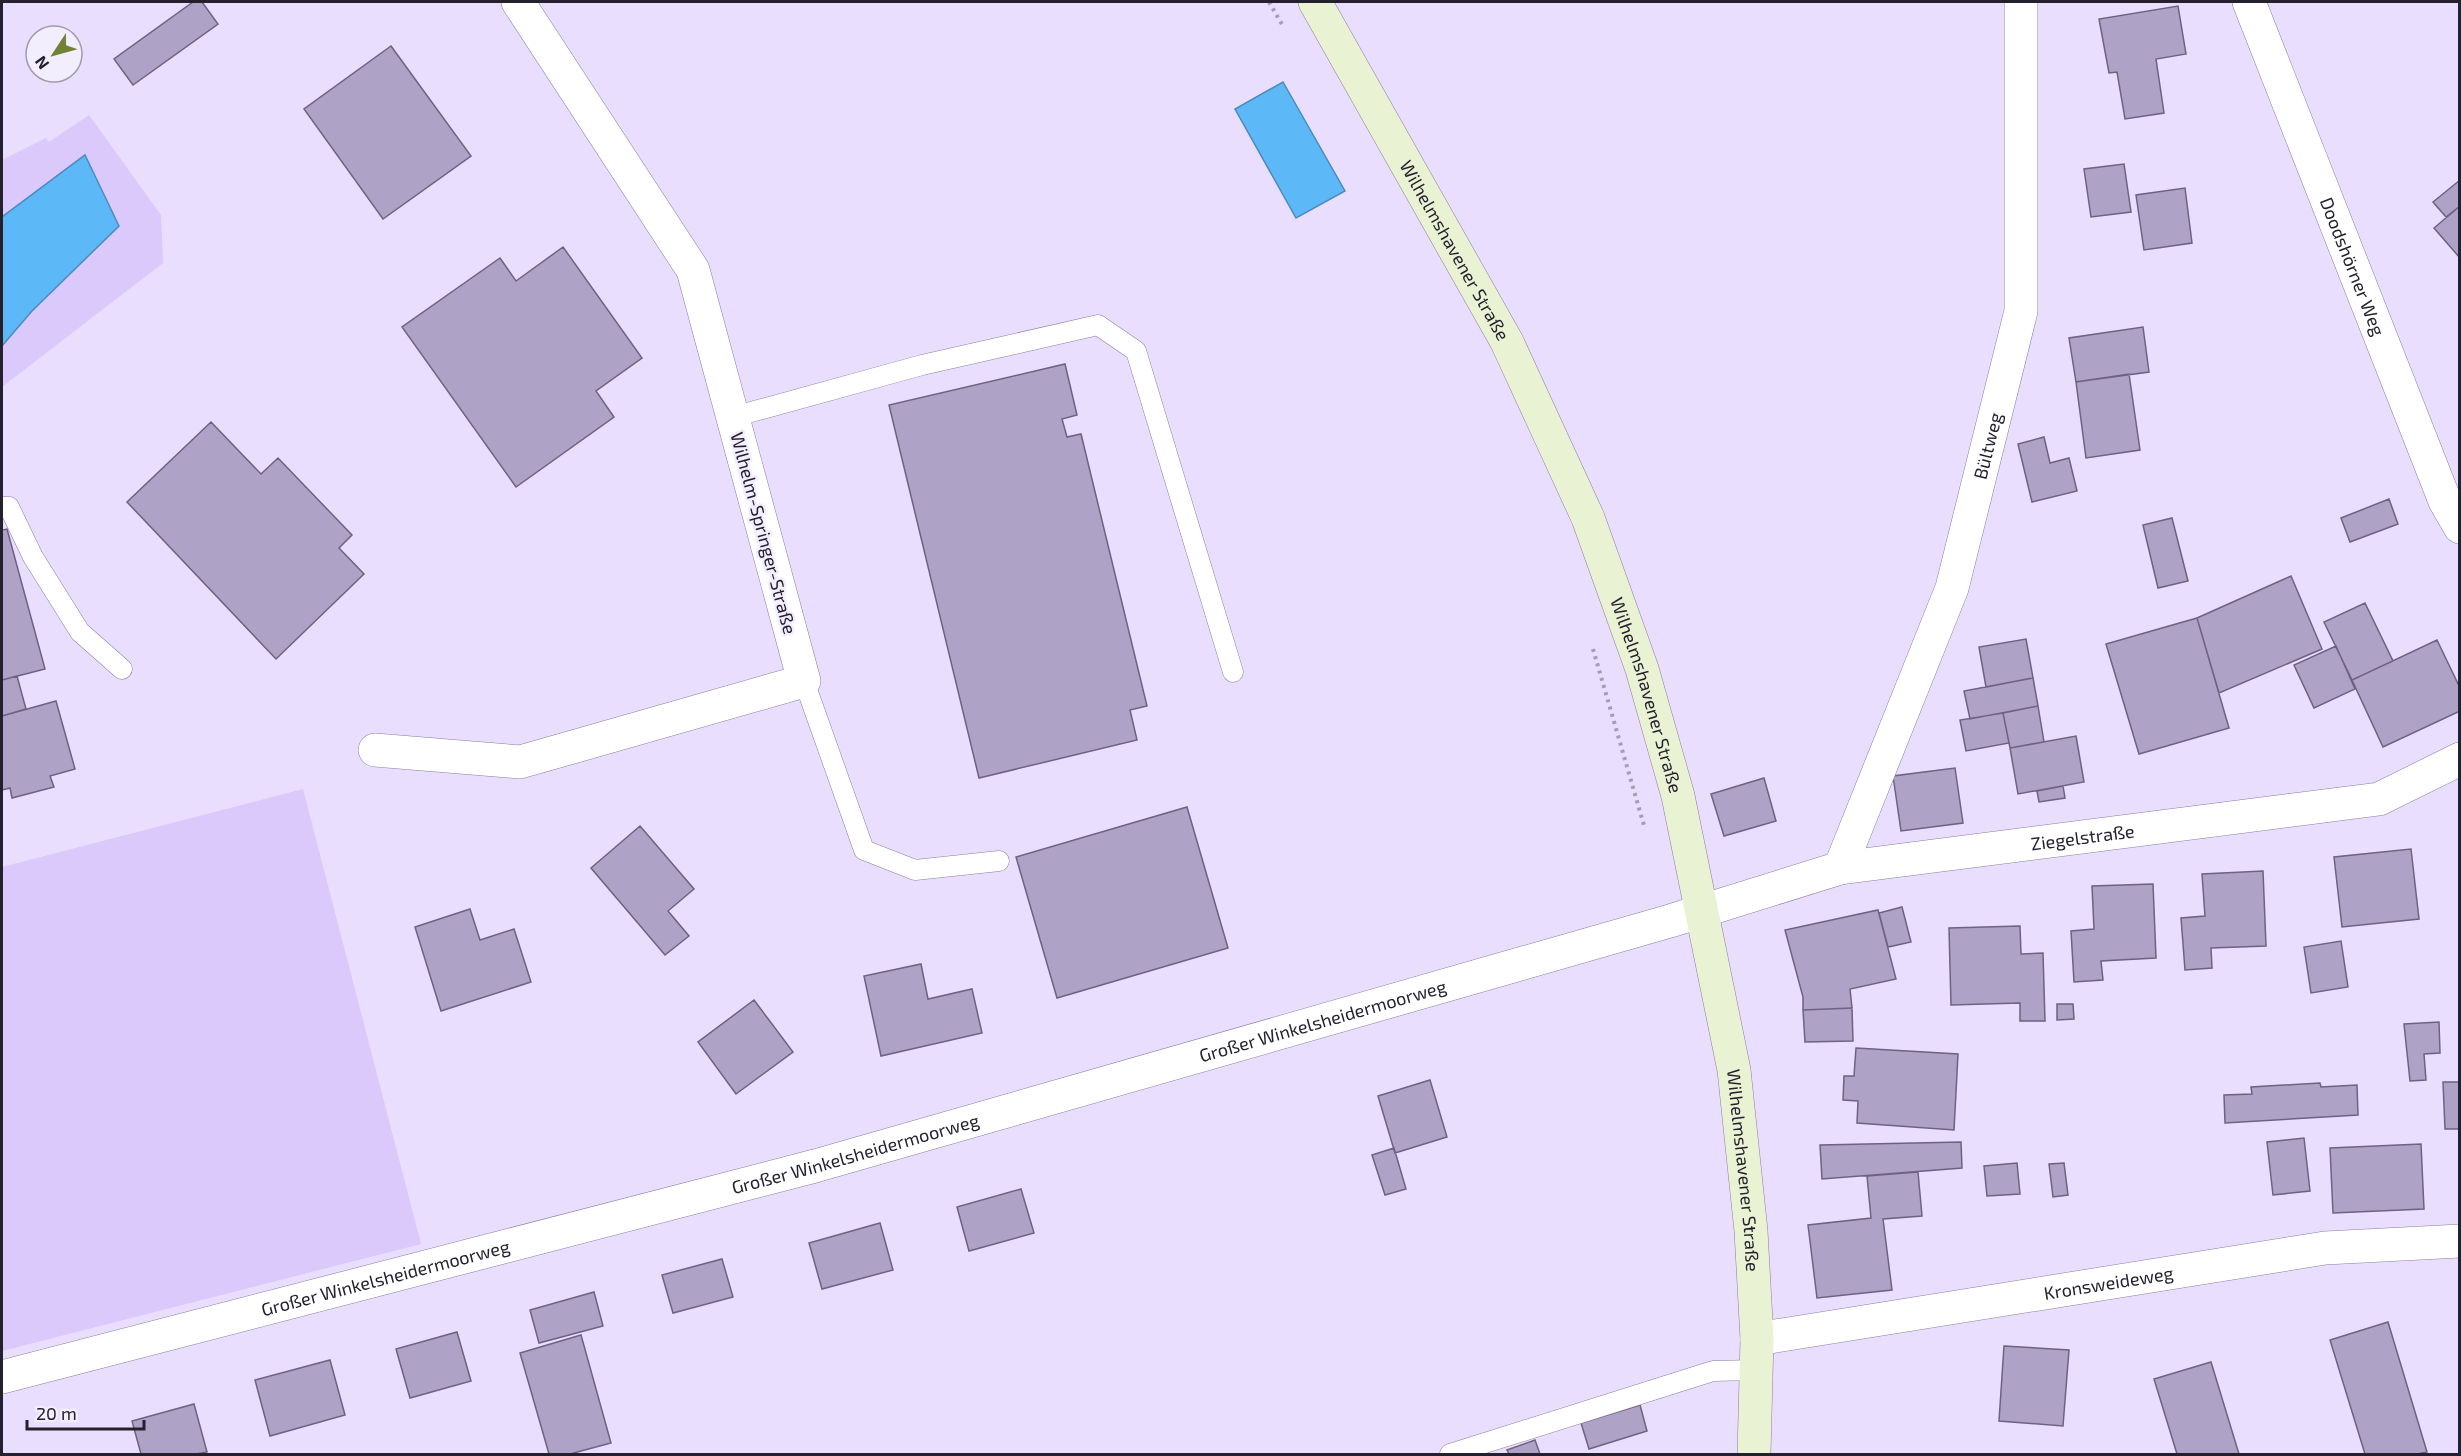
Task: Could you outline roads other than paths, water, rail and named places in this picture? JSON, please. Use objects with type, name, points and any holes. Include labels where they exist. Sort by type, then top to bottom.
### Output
[{"type":"street","name":"Wilhelm-Springer-Straße","points":[[518,2],[693,270],[804,681]]},
{"type":"street","name":"Wilhelmshavener Straße","points":[[1315,2],[1507,342],[1588,518],[1645,679],[1678,796],[1734,1070],[1751,1231],[1756,1355],[1754,1455]]},
{"type":"street","name":"Bültweg","points":[[1840,868],[1952,588],[2021,311],[2021,2]]},
{"type":"street","name":"Doodshörner Weg","points":[[2249,2],[2445,501],[2460,527]]},
{"type":"street","points":[[375,750],[520,762],[804,681]]},
{"type":"street","name":"Ziegelstraße","points":[[1703,911],[1840,868],[2379,800],[2460,759]]},
{"type":"street","name":"Großer Winkelsheidermoorweg","points":[[2,1377],[815,1166],[1703,911]]},
{"type":"street","name":"Kronsweideweg","points":[[1756,1355],[2325,1248],[2460,1241]]},
{"type":"lane","points":[[733,417],[922,365],[1098,325],[1136,351],[1233,672]]},
{"type":"lane","points":[[2,507],[9,507],[33,557],[80,632],[122,669]]},
{"type":"lane","points":[[804,681],[864,850],[915,870],[999,861]]},
{"type":"lane","points":[[1450,1455],[1713,1371],[1756,1355]]},
{"type":"water","points":[[1283,82],[1345,191],[1296,218],[1235,109]]},
{"type":"water","points":[[85,155],[119,226],[32,311],[2,346],[2,217]]}]
